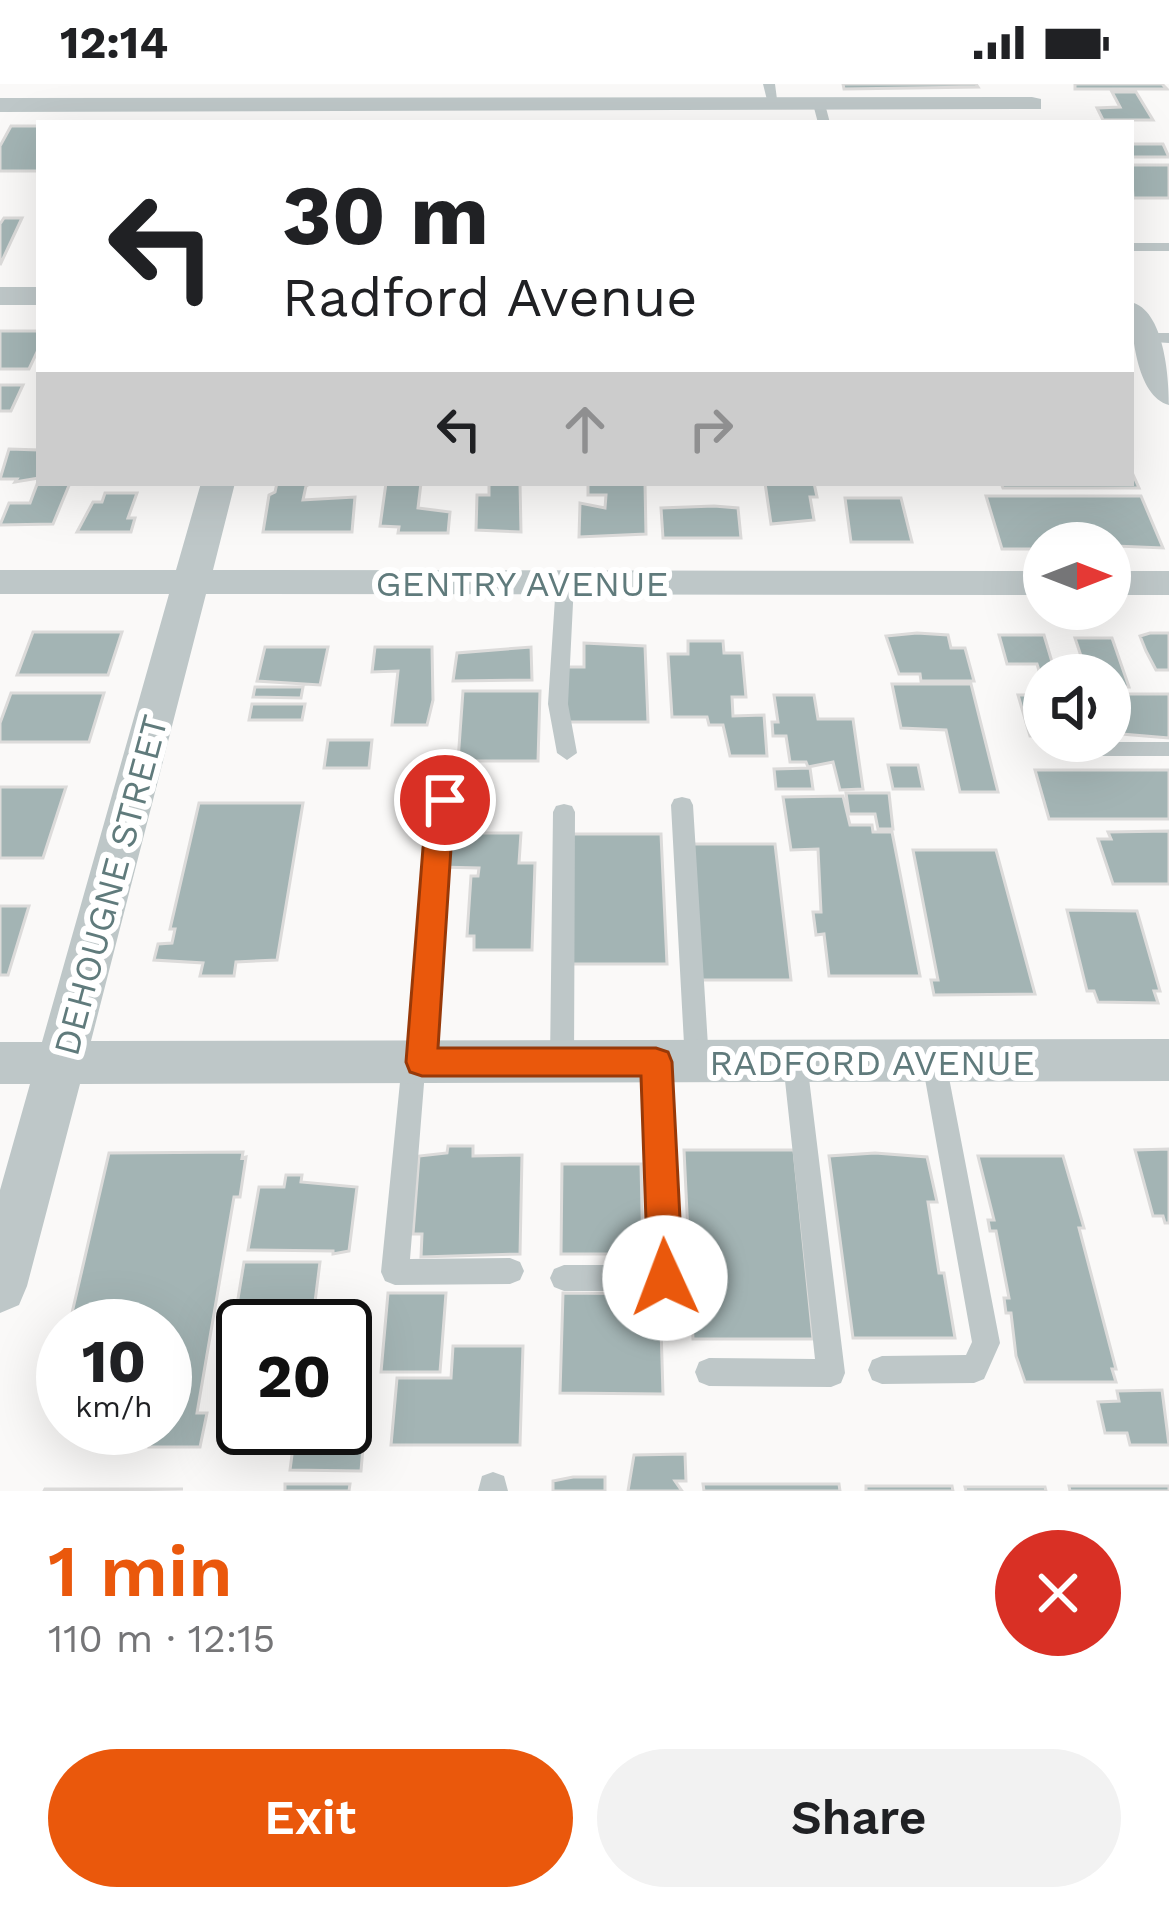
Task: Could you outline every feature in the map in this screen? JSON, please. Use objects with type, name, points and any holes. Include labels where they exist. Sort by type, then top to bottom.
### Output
[{"type":"street","points":[[0,105],[324,104],[771,94],[822,114],[1032,104]]},
{"type":"street","points":[[0,296],[36,296]]},
{"type":"street","points":[[1148,329],[1169,395]]},
{"type":"street","name":"DEHOUGNE STREET","points":[[0,1286],[217,486]]},
{"type":"street","name":"GENTRY AVENUE","points":[[0,582],[1023,583]]},
{"type":"street","points":[[1131,583],[1169,583]]},
{"type":"street","name":"RADFORD AVENUE","points":[[0,1063],[1169,1060]]},
{"type":"lane","points":[[1134,247],[1169,247]]},
{"type":"lane","points":[[565,583],[558,704],[567,753]]},
{"type":"lane","points":[[1169,749],[1083,755],[1169,761]]},
{"type":"lane","points":[[445,800],[395,1272],[510,1271]]},
{"type":"lane","points":[[564,1278],[665,1278],[677,1062],[682,805]]},
{"type":"lane","points":[[562,1062],[564,812]]},
{"type":"lane","points":[[709,1372],[831,1372],[795,1062]]},
{"type":"lane","points":[[882,1370],[974,1370],[986,1343],[934,1062]]},
{"type":"building","points":[[843,84],[976,84],[978,87],[844,89]]},
{"type":"building","points":[[1075,84],[1162,84],[1167,89],[1075,89]]},
{"type":"building","points":[[1112,92],[1136,92],[1153,120],[1103,120],[1097,108],[1120,107]]},
{"type":"building","points":[[11,126],[36,126],[36,171],[0,171],[0,146]]},
{"type":"building","points":[[1134,144],[1163,144],[1169,157],[1134,157]]},
{"type":"building","points":[[1134,165],[1169,165],[1169,198],[1134,198]]},
{"type":"building","points":[[4,218],[22,218],[0,265],[0,224]]},
{"type":"building","points":[[0,331],[36,331],[36,354],[29,369],[0,369]]},
{"type":"building","points":[[0,385],[23,385],[11,411],[0,411]]},
{"type":"building","points":[[9,449],[36,450],[36,478],[0,479]]},
{"type":"building","points":[[1134,477],[1139,488],[1003,488],[1134,486]]},
{"type":"building","points":[[36,486],[69,486],[53,524],[0,525],[9,503],[30,503]]},
{"type":"building","points":[[276,486],[306,486],[303,500],[355,497],[352,532],[263,532],[269,495]]},
{"type":"building","points":[[386,486],[421,486],[418,508],[450,512],[448,533],[398,533],[399,527],[380,526]]},
{"type":"building","points":[[489,486],[520,486],[521,532],[476,530],[477,495],[489,495]]},
{"type":"building","points":[[588,486],[645,486],[646,534],[579,537],[580,503],[605,508],[606,495],[588,495]]},
{"type":"building","points":[[765,486],[815,486],[817,497],[810,497],[814,520],[771,524]]},
{"type":"building","points":[[105,493],[137,493],[128,518],[135,518],[131,532],[77,532],[93,502],[102,502]]},
{"type":"building","points":[[986,496],[1141,496],[1163,548],[1131,547],[1131,522],[1023,522],[1023,549],[1002,549]]},
{"type":"building","points":[[845,498],[901,498],[912,542],[851,542]]},
{"type":"building","points":[[661,508],[738,508],[741,538],[663,538]]},
{"type":"building","points":[[33,632],[122,632],[108,675],[17,675]]},
{"type":"building","points":[[1169,633],[1169,670],[1156,670],[1146,651],[1140,636]]},
{"type":"building","points":[[948,635],[951,648],[965,648],[974,681],[921,681],[920,674],[899,674],[886,636]]},
{"type":"building","points":[[999,635],[1044,635],[1050,654],[1023,654],[1023,664],[1007,664]]},
{"type":"building","points":[[1075,638],[1112,638],[1118,654],[1080,654]]},
{"type":"building","points":[[688,641],[723,641],[724,653],[742,653],[746,697],[732,697],[733,716],[764,715],[767,756],[730,756],[723,725],[709,725],[707,717],[672,717],[668,654],[688,654]]},
{"type":"building","points":[[584,643],[645,646],[648,722],[565,722],[566,667],[584,667]]},
{"type":"building","points":[[265,647],[328,647],[320,685],[257,681]]},
{"type":"building","points":[[375,647],[432,647],[433,700],[427,725],[392,725],[398,671],[372,672]]},
{"type":"building","points":[[531,647],[532,680],[453,681],[457,653]]},
{"type":"building","points":[[892,684],[971,684],[998,792],[960,792],[946,730],[901,728]]},
{"type":"building","points":[[255,687],[303,687],[301,698],[253,697]]},
{"type":"building","points":[[463,691],[540,691],[538,761],[458,761]]},
{"type":"building","points":[[11,693],[104,693],[89,742],[0,742],[0,723]]},
{"type":"building","points":[[1131,694],[1169,694],[1169,738],[1131,735]]},
{"type":"building","points":[[774,695],[814,695],[818,719],[853,719],[863,789],[840,790],[833,762],[808,767],[806,762],[790,762],[786,736],[773,736],[772,722],[778,722]]},
{"type":"building","points":[[252,704],[305,704],[302,720],[249,720]]},
{"type":"building","points":[[328,740],[372,740],[369,768],[324,768]]},
{"type":"building","points":[[888,765],[918,765],[923,789],[893,789]]},
{"type":"building","points":[[810,768],[813,789],[776,789],[774,769]]},
{"type":"building","points":[[1035,770],[1169,770],[1169,819],[1049,819]]},
{"type":"building","points":[[0,787],[66,787],[43,858],[0,858]]},
{"type":"building","points":[[846,793],[889,793],[893,829],[878,829],[875,814],[849,814]]},
{"type":"building","points":[[843,796],[850,825],[872,825],[873,832],[892,832],[920,976],[829,976],[824,934],[816,935],[813,912],[821,912],[818,849],[791,850],[783,797]]},
{"type":"building","points":[[199,803],[303,803],[277,960],[236,962],[234,976],[200,976],[203,963],[154,960],[158,944],[172,943],[175,929],[170,929]]},
{"type":"building","points":[[1169,831],[1169,884],[1113,884],[1098,839],[1111,839],[1108,832]]},
{"type":"building","points":[[442,833],[521,833],[519,863],[535,863],[532,950],[474,950],[474,936],[467,936],[471,876],[478,876],[479,868],[439,867]]},
{"type":"building","points":[[568,834],[661,834],[667,964],[568,964]]},
{"type":"building","points":[[689,844],[775,844],[791,980],[697,980]]},
{"type":"building","points":[[913,850],[996,850],[1035,994],[934,995],[931,980],[938,980]]},
{"type":"building","points":[[0,906],[29,906],[8,975],[0,975]]},
{"type":"building","points":[[1067,910],[1137,911],[1160,991],[1154,991],[1158,1003],[1098,1002],[1094,991],[1087,991]]},
{"type":"building","points":[[448,1146],[473,1146],[473,1156],[522,1155],[520,1254],[421,1257],[422,1234],[413,1234],[419,1156],[447,1153]]},
{"type":"building","points":[[1169,1149],[1169,1223],[1165,1223],[1163,1216],[1153,1216],[1135,1150]]},
{"type":"building","points":[[684,1150],[794,1150],[813,1339],[693,1339]]},
{"type":"building","points":[[243,1152],[242,1158],[246,1157],[240,1197],[234,1197],[197,1413],[207,1413],[200,1447],[192,1447],[192,1299],[75,1299],[109,1153]]},
{"type":"building","points":[[829,1156],[927,1157],[937,1202],[928,1202],[955,1338],[853,1338]]},
{"type":"building","points":[[978,1156],[1063,1156],[1084,1228],[1079,1228],[1116,1382],[1025,1382],[1016,1356],[1011,1313],[1006,1313],[1004,1298],[1009,1298],[996,1231],[990,1231],[988,1220],[994,1220]]},
{"type":"building","points":[[562,1164],[641,1164],[643,1254],[561,1254]]},
{"type":"building","points":[[286,1175],[302,1175],[301,1182],[357,1187],[349,1251],[248,1250],[259,1187],[284,1187]]},
{"type":"building","points":[[244,1262],[320,1262],[315,1299],[238,1299]]},
{"type":"building","points":[[388,1293],[446,1293],[440,1372],[381,1372]]},
{"type":"building","points":[[563,1293],[660,1294],[663,1394],[560,1393]]},
{"type":"building","points":[[453,1346],[523,1346],[520,1445],[391,1445],[397,1378],[451,1378]]},
{"type":"building","points":[[1162,1390],[1169,1445],[1130,1445],[1127,1433],[1105,1433],[1098,1402],[1119,1401],[1117,1391]]},
{"type":"building","points":[[685,1454],[686,1481],[675,1481],[682,1491],[628,1491],[634,1455]]},
{"type":"building","points":[[292,1455],[362,1455],[361,1471],[290,1470]]},
{"type":"building","points":[[605,1477],[605,1491],[553,1491],[553,1481]]},
{"type":"building","points":[[285,1484],[350,1484],[349,1491],[285,1491]]},
{"type":"building","points":[[703,1484],[839,1484],[840,1491],[704,1491]]},
{"type":"building","points":[[866,1486],[952,1486],[953,1491],[866,1491]]},
{"type":"building","points":[[1069,1486],[1169,1486],[1169,1491],[1070,1491]]},
{"type":"building","points":[[965,1487],[1045,1487],[1046,1491],[966,1491]]},
{"type":"building","points":[[45,1489],[183,1489],[44,1491]]},
{"type":"route","points":[[445,800],[437,848],[422,1062],[656,1062],[665,1278]]}]
